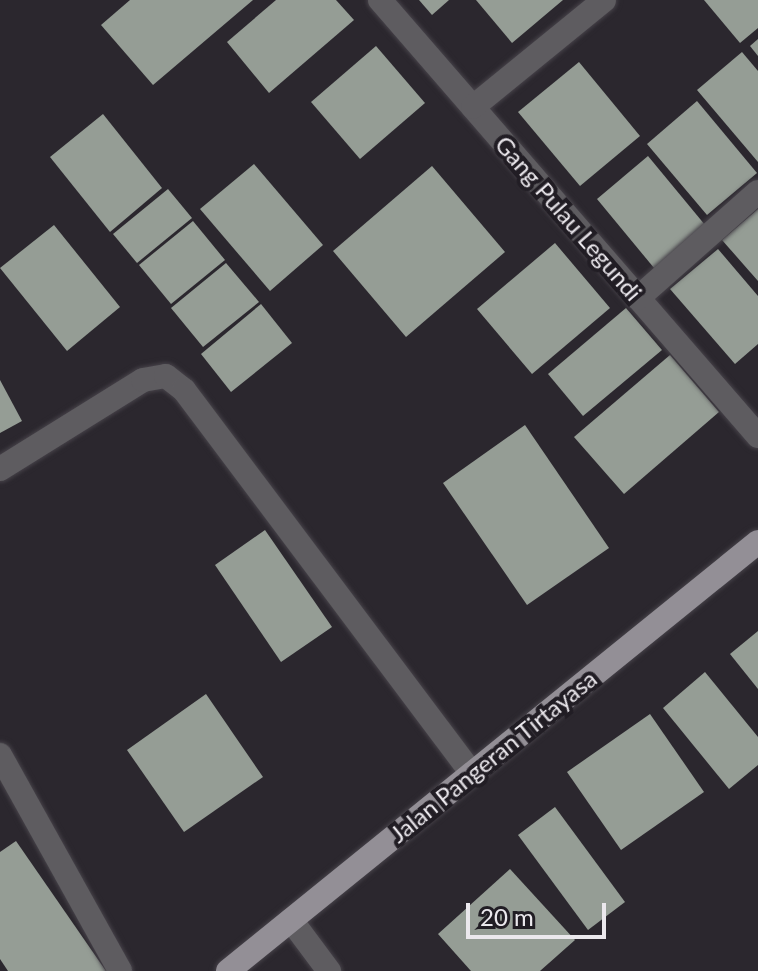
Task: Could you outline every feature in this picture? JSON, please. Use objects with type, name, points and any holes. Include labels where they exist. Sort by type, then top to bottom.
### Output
[{"type":"main road","name":"Jalan Pangeran Tirtayasa","points":[[228,971],[758,542]]},
{"type":"street","name":"Gang Pulau Legundi","points":[[380,0],[758,436]]},
{"type":"street","points":[[473,107],[604,0]]},
{"type":"street","points":[[638,298],[758,192]]},
{"type":"street","points":[[0,469],[143,380],[166,376],[184,390],[472,773]]},
{"type":"street","points":[[0,755],[120,971]]},
{"type":"street","points":[[291,920],[329,971]]},
{"type":"building","points":[[130,0],[253,0],[153,85],[101,25]]},
{"type":"building","points":[[276,0],[336,0],[354,20],[269,93],[227,42]]},
{"type":"building","points":[[419,0],[449,0],[432,15]]},
{"type":"building","points":[[476,0],[563,0],[512,43]]},
{"type":"building","points":[[704,0],[758,0],[758,28],[740,43]]},
{"type":"building","points":[[758,39],[758,56],[750,46]]},
{"type":"building","points":[[376,46],[425,103],[360,159],[311,102]]},
{"type":"building","points":[[742,52],[758,71],[758,162],[697,90]]},
{"type":"building","points":[[579,62],[640,136],[580,186],[518,112]]},
{"type":"building","points":[[697,101],[757,173],[707,215],[647,144]]},
{"type":"building","points":[[103,114],[162,188],[110,232],[50,157]]},
{"type":"building","points":[[648,156],[710,231],[659,274],[597,199]]},
{"type":"building","points":[[254,164],[323,245],[270,291],[200,209]]},
{"type":"building","points":[[432,166],[505,252],[406,337],[333,251]]},
{"type":"building","points":[[168,189],[192,218],[137,263],[113,234]]},
{"type":"building","points":[[758,209],[758,281],[722,240]]},
{"type":"building","points":[[193,221],[225,260],[171,304],[139,265]]},
{"type":"building","points":[[54,225],[120,307],[67,351],[0,268]]},
{"type":"building","points":[[555,243],[610,308],[532,374],[477,309]]},
{"type":"building","points":[[718,249],[758,296],[758,344],[735,364],[670,289]]},
{"type":"building","points":[[226,263],[259,302],[203,347],[171,308]]},
{"type":"building","points":[[261,304],[292,343],[231,392],[201,354]]},
{"type":"building","points":[[626,308],[662,350],[583,416],[548,374]]},
{"type":"building","points":[[670,355],[719,412],[624,494],[574,437]]},
{"type":"building","points":[[0,380],[22,421],[0,433]]},
{"type":"building","points":[[525,425],[609,548],[527,605],[443,483]]},
{"type":"building","points":[[265,530],[332,627],[281,662],[215,565]]},
{"type":"building","points":[[758,631],[758,689],[730,654]]},
{"type":"building","points":[[705,672],[758,737],[758,765],[729,789],[663,708]]},
{"type":"building","points":[[206,694],[263,777],[184,832],[127,750]]},
{"type":"building","points":[[650,714],[704,792],[621,850],[567,772]]},
{"type":"building","points":[[555,807],[625,902],[588,930],[518,835]]},
{"type":"building","points":[[16,841],[106,971],[8,971],[0,959],[0,852]]},
{"type":"building","points":[[510,869],[575,940],[540,971],[471,971],[438,934]]}]
